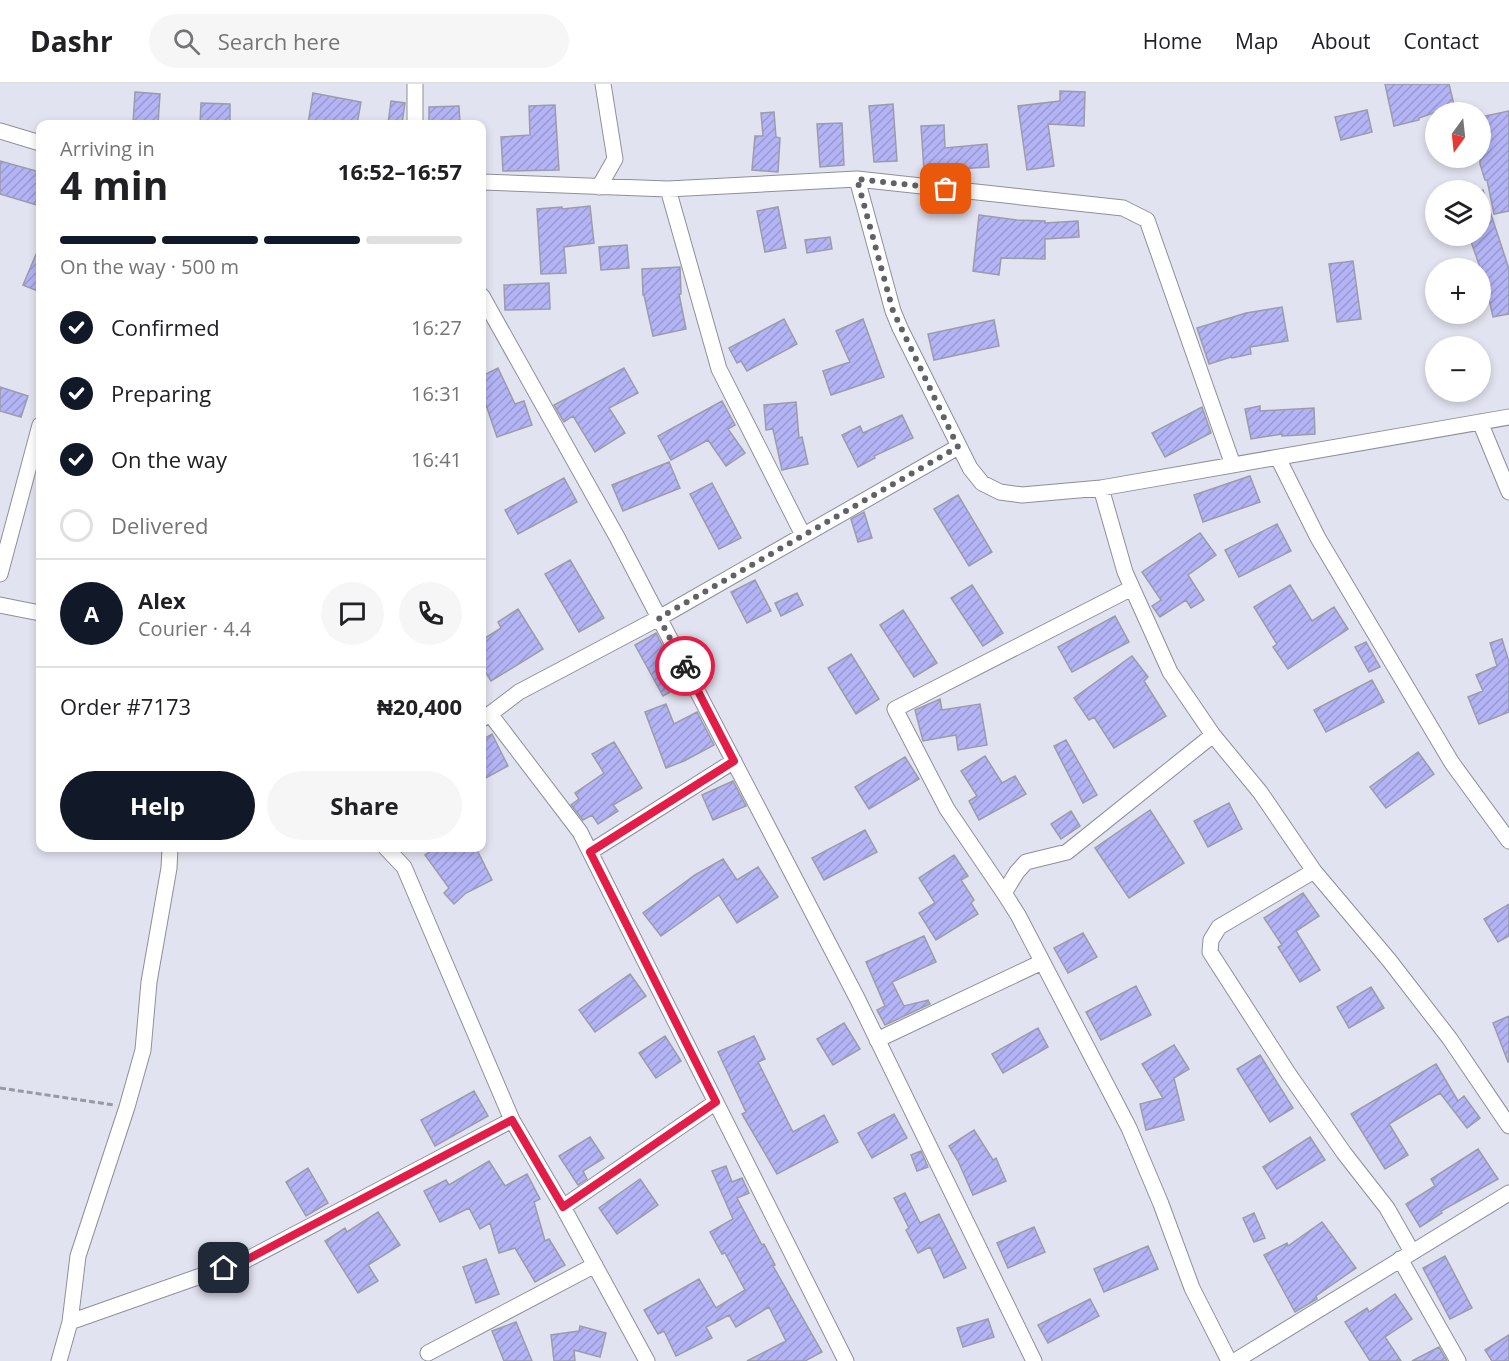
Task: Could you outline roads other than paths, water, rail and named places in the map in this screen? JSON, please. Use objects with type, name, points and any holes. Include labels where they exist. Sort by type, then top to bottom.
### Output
[{"type":"street","points":[[414,120],[415,84]]},
{"type":"street","points":[[599,186],[615,159],[603,84]]},
{"type":"street","points":[[0,131],[36,142]]},
{"type":"street","points":[[486,182],[668,189],[857,179],[1123,208],[1147,220],[1233,465]]},
{"type":"street","points":[[857,179],[893,311],[970,468],[982,483],[1000,492],[1022,495],[1101,488],[1509,417]]},
{"type":"street","points":[[668,189],[719,369],[802,536]]},
{"type":"street","points":[[486,303],[617,537],[734,761],[878,1040],[1034,1361]]},
{"type":"street","points":[[1480,422],[1509,492]]},
{"type":"street","points":[[0,574],[36,440]]},
{"type":"street","points":[[846,1361],[580,832],[486,717],[519,692],[659,618],[958,447]]},
{"type":"street","points":[[1278,458],[1318,538],[1452,763],[1509,841]]},
{"type":"street","points":[[1101,488],[1125,572],[1170,672],[1213,735],[1260,792],[1314,871],[1389,960],[1450,1039],[1509,1126]]},
{"type":"street","points":[[1132,588],[896,709],[947,809],[1018,915],[1129,1128],[1161,1204],[1192,1288],[1229,1361]]},
{"type":"street","points":[[0,605],[36,613]]},
{"type":"street","points":[[1004,893],[1026,861],[1067,852],[1213,735]]},
{"type":"street","points":[[590,852],[734,761]]},
{"type":"street","points":[[60,1361],[69,1322],[78,1256],[127,1107],[143,1050],[149,982],[170,852]]},
{"type":"street","points":[[390,852],[404,867],[512,1120],[596,1265],[647,1361]]},
{"type":"street","points":[[1314,871],[1219,927],[1211,940],[1210,952],[1331,1135],[1387,1208],[1406,1255],[1458,1361]]},
{"type":"street","points":[[878,1040],[1042,962]]},
{"type":"street","points":[[563,1207],[716,1102]]},
{"type":"street","points":[[69,1322],[246,1260],[512,1120]]},
{"type":"street","points":[[1234,1361],[1509,1193]]},
{"type":"street","points":[[428,1353],[596,1265]]}]
